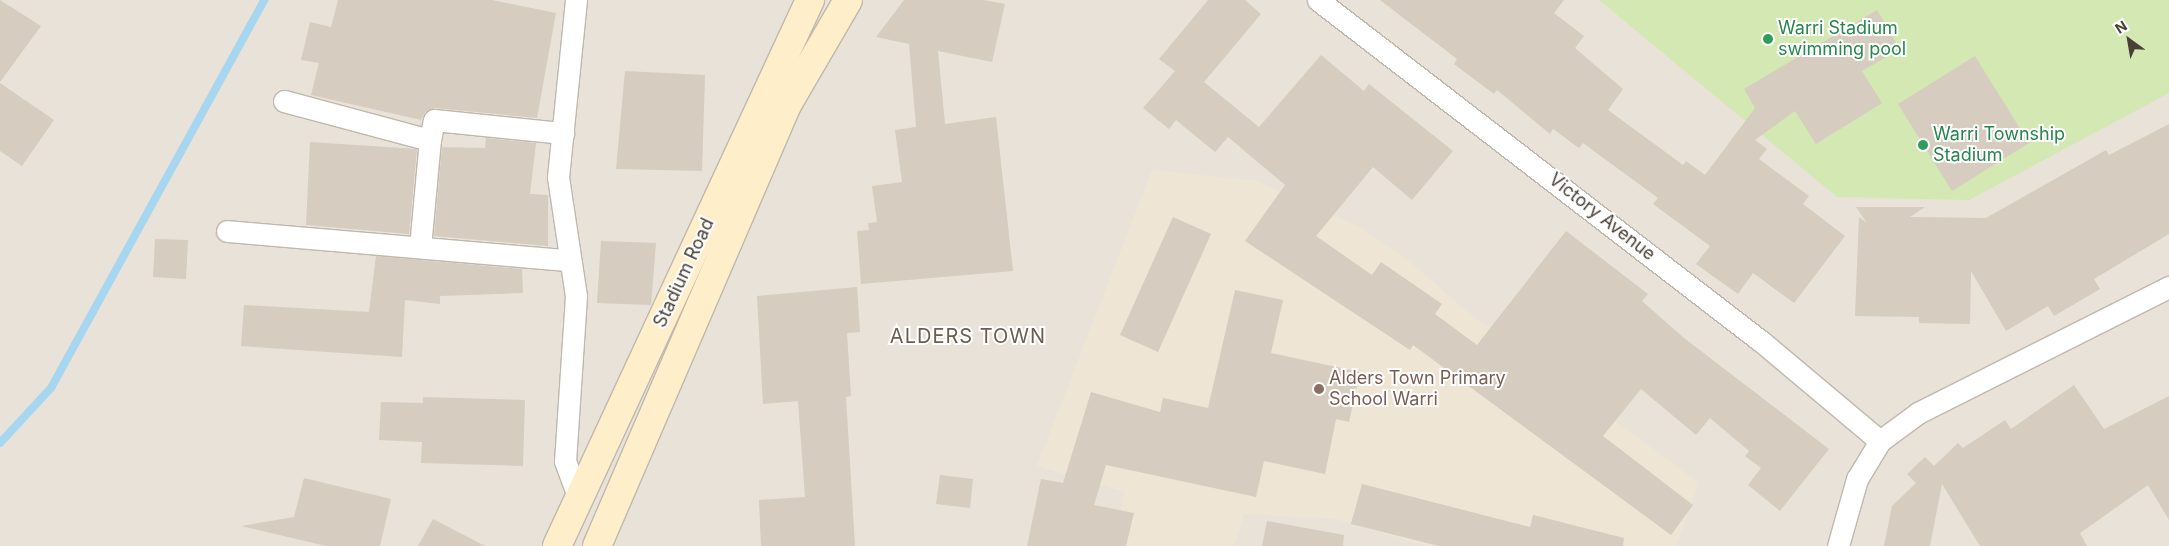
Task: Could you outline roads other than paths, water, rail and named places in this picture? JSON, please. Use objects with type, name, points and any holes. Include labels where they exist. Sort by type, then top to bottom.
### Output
[{"type":"main road","name":"Stadium Road","points":[[557,546],[810,0]]},
{"type":"main road","name":"Stadium Road","points":[[597,546],[787,105],[848,0]]},
{"type":"street","points":[[576,0],[558,177],[568,260],[576,296],[565,461],[579,499]]},
{"type":"street","name":"Victory Avenue","points":[[1318,0],[1754,336],[1880,441]]},
{"type":"street","points":[[284,101],[430,140]]},
{"type":"street","points":[[420,247],[430,140],[434,120],[563,133]]},
{"type":"street","points":[[228,231],[568,260]]},
{"type":"street","points":[[1838,546],[1857,479],[1880,441],[1918,413],[2169,287]]},
{"type":"waterway","points":[[0,443],[51,388],[264,0]]},
{"type":"place","name":"Warri Stadium swimming pool","points":[[1768,39]]},
{"type":"place","name":"Warri Township Stadium","points":[[1923,145]]},
{"type":"place","name":"Alders Town Primary School Warri","points":[[1319,389]]},
{"type":"district","name":"ALDERS TOWN","points":[[968,336]]}]
